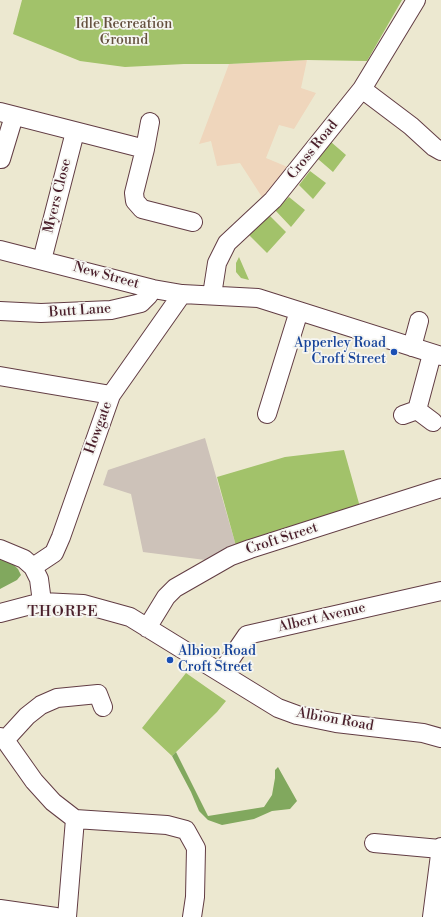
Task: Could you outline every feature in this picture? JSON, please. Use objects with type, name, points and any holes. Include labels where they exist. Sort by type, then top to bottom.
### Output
[{"type":"street","name":"Cross Road","points":[[212,295],[217,264],[227,242],[273,200],[362,89],[416,0]]},
{"type":"street","points":[[362,89],[441,151]]},
{"type":"street","points":[[0,159],[7,114],[145,149]]},
{"type":"street","points":[[150,122],[134,193],[134,202],[142,209],[173,224],[192,222]]},
{"type":"street","name":"Myers Close","points":[[42,260],[74,132]]},
{"type":"street","name":"New Street","points":[[0,250],[153,289],[182,294],[258,298],[437,355]]},
{"type":"street","name":"Butt Lane","points":[[0,311],[41,313],[111,310],[141,303],[153,289]]},
{"type":"street","name":"Howgate","points":[[32,567],[54,553],[111,395],[182,294]]},
{"type":"street","points":[[267,414],[299,311]]},
{"type":"street","points":[[412,348],[419,321]]},
{"type":"street","points":[[433,422],[410,413],[437,355]]},
{"type":"street","points":[[0,376],[111,395]]},
{"type":"street","name":"Croft Street","points":[[147,628],[166,597],[175,588],[231,556],[441,488]]},
{"type":"street","points":[[0,549],[24,559],[32,567],[39,579],[42,602]]},
{"type":"street","name":"Albert Avenue","points":[[221,673],[247,635],[441,591]]},
{"type":"street","name":"Albion Road","points":[[0,613],[42,602],[83,604],[130,618],[278,708],[297,715],[336,723],[423,733],[441,738]]},
{"type":"street","points":[[103,695],[57,698],[41,705],[2,739],[53,802],[75,819],[167,825],[186,830],[196,848],[195,897],[192,917]]},
{"type":"street","points":[[67,917],[75,819]]},
{"type":"street","points":[[374,843],[440,848],[432,917]]},
{"type":"street","points":[[0,909],[56,917]]},
{"type":"shaded area","points":[[307,60],[301,88],[316,93],[294,129],[279,125],[266,158],[290,168],[262,197],[240,163],[217,166],[211,141],[199,144],[229,64]]},
{"type":"shaded area","points":[[205,438],[236,546],[213,561],[143,552],[131,494],[103,485],[108,470]]},
{"type":"green space","name":"Idle Recreation Ground","points":[[22,0],[402,0],[367,61],[307,60],[125,67],[80,61],[13,34]]},
{"type":"green space","points":[[331,142],[346,155],[333,172],[318,159]]},
{"type":"green space","points":[[310,171],[326,183],[313,199],[299,185]]},
{"type":"green space","points":[[289,197],[305,210],[291,227],[275,210]]},
{"type":"green space","points":[[269,215],[286,232],[267,253],[249,235]]},
{"type":"green space","points":[[239,257],[249,280],[241,278],[236,272],[236,263]]},
{"type":"green space","points":[[344,450],[360,507],[236,546],[217,477],[285,457]]},
{"type":"green space","points":[[0,559],[13,564],[21,575],[17,580],[0,589]]},
{"type":"green space","points":[[186,673],[226,701],[217,712],[172,756],[142,728]]},
{"type":"green space","points":[[176,752],[208,816],[264,807],[272,795],[275,770],[278,767],[297,801],[290,809],[272,811],[254,819],[222,825],[208,820],[199,811],[172,756]]},
{"type":"place","name":"Apperley Road Croft Street","points":[[394,352]]},
{"type":"place","name":"Albion Road Croft Street","points":[[170,660]]},
{"type":"district","name":"THORPE","points":[[63,612]]}]
